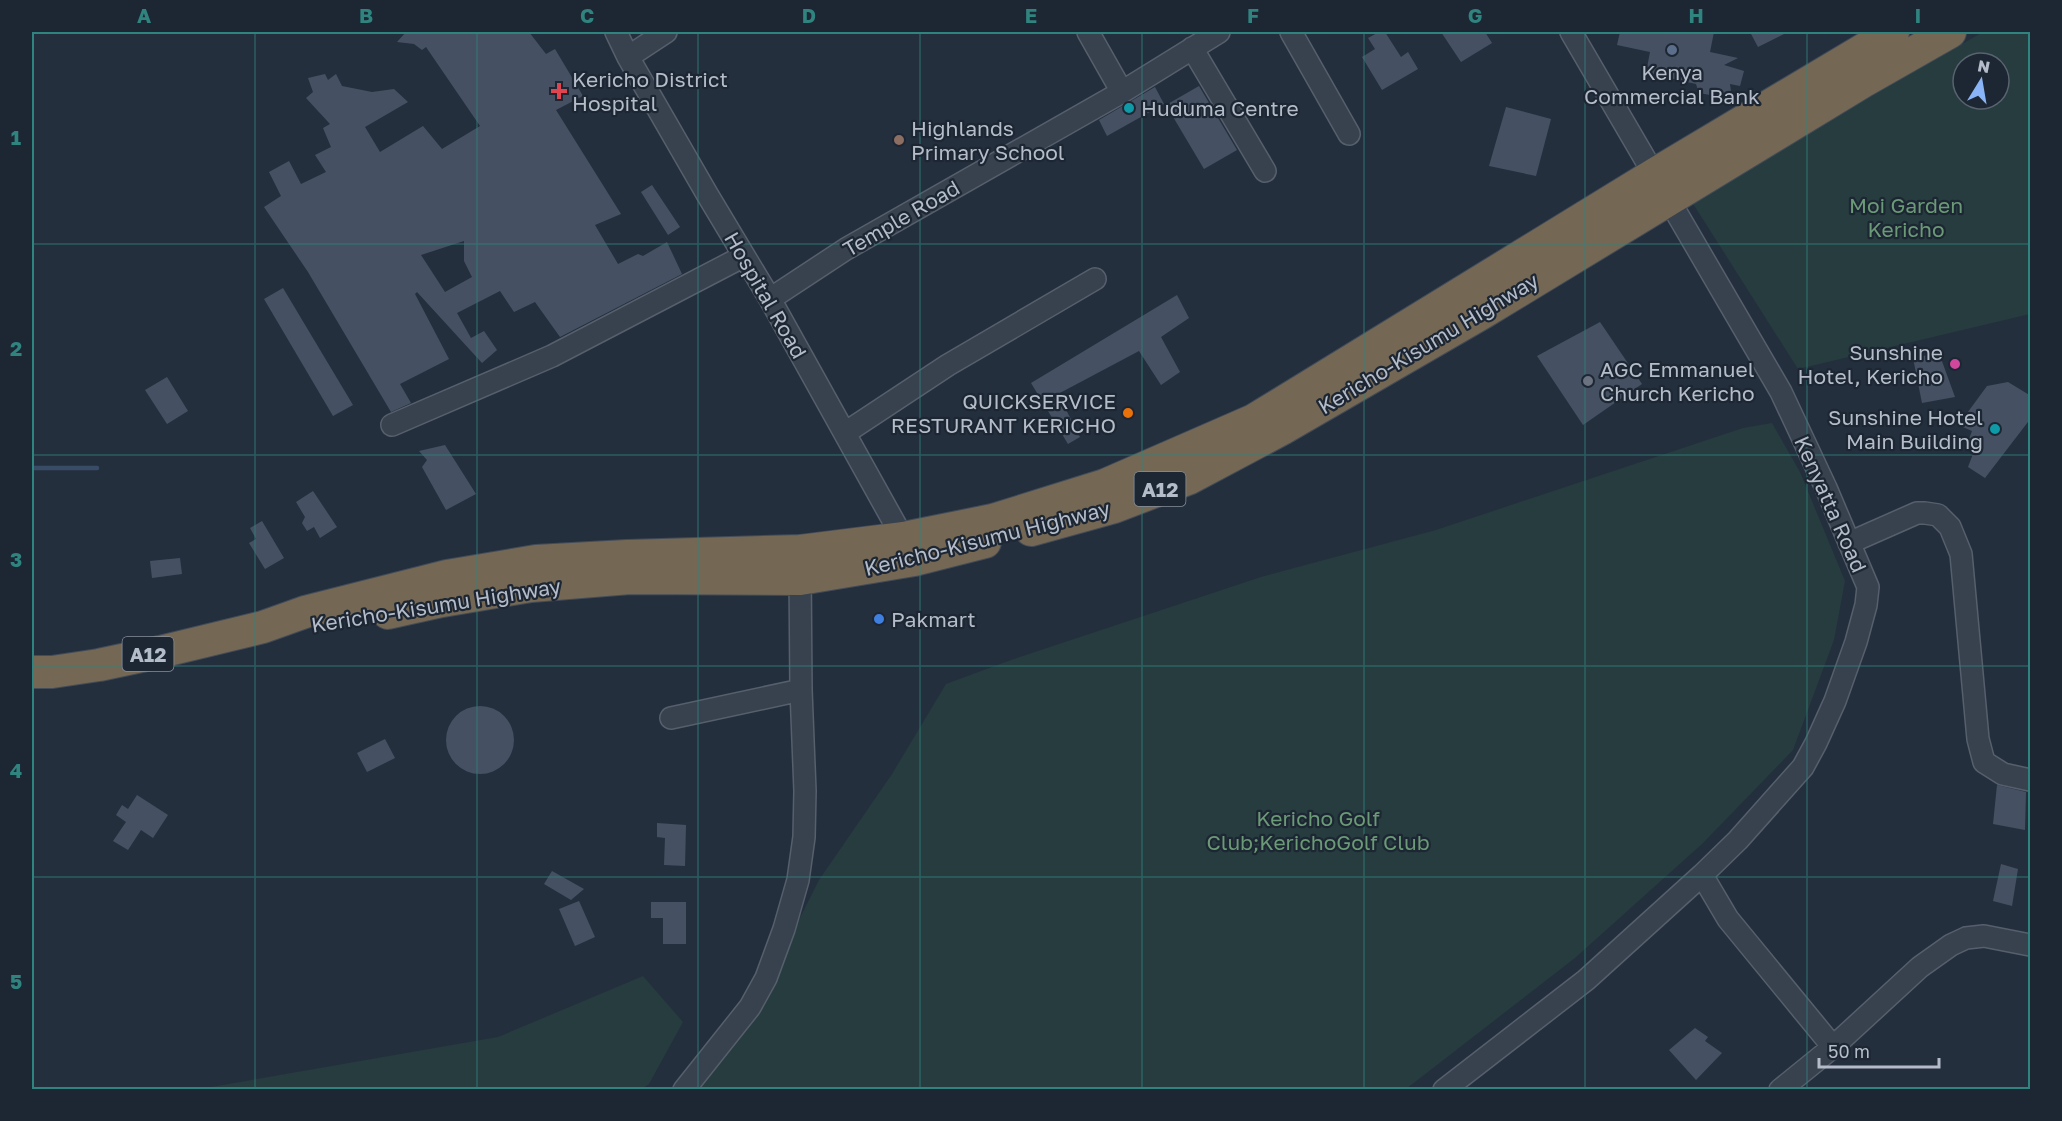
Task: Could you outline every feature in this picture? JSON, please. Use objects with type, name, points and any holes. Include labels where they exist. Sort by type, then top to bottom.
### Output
[{"type":"highway","name":"Kericho-Kisumu Highway","points":[[1661,187],[1893,32]]},
{"type":"highway","name":"Kericho-Kisumu Highway","points":[[32,672],[52,672],[99,665],[263,627],[305,612],[447,576],[536,561],[627,556],[800,565],[909,549],[1105,485],[1254,420],[1661,187],[1864,81],[1950,32]]},
{"type":"street","name":"Hospital Road","points":[[615,32],[770,298],[909,549]]},
{"type":"street","points":[[628,57],[666,32]]},
{"type":"street","points":[[1088,32],[1122,92]]},
{"type":"street","name":"Temple Road","points":[[770,298],[846,249],[1122,92],[1219,32]]},
{"type":"street","points":[[1291,32],[1349,134]]},
{"type":"street","name":"Kenyatta Road","points":[[1444,1089],[1586,980],[1702,875],[1738,840],[1788,785],[1803,767],[1816,743],[1856,642],[1866,605],[1868,587],[1781,392],[1571,32]]},
{"type":"street","points":[[1192,48],[1265,171]]},
{"type":"street","points":[[392,425],[552,356],[744,256]]},
{"type":"street","points":[[845,433],[948,365],[1095,279]]},
{"type":"street","points":[[1849,543],[1917,513],[1938,515],[1950,527],[1961,555],[1978,739],[1984,762],[2003,774],[2031,780]]},
{"type":"street","points":[[684,1089],[750,1007],[766,978],[784,929],[798,880],[804,837],[805,790],[800,565]]},
{"type":"street","points":[[671,718],[801,690]]},
{"type":"street","points":[[1702,875],[1728,920],[1833,1047]]},
{"type":"street","points":[[1780,1089],[1833,1047],[1920,967],[1951,945],[1966,938],[1984,936],[2031,945]]},
{"type":"green space","name":"Moi Garden Kericho","points":[[1983,32],[2030,32],[2030,314],[1798,369],[1690,199]]},
{"type":"green space","name":"Kericho Golf Club;KerichoGolf Club","points":[[1772,423],[1800,472],[1845,581],[1834,640],[1793,750],[1702,844],[1575,958],[1406,1089],[689,1090],[769,979],[819,880],[892,774],[946,684],[1011,660],[1261,577],[1436,530],[1743,428]]},
{"type":"green space","points":[[643,976],[683,1022],[649,1084],[642,1089],[200,1089],[498,1037]]},
{"type":"building","points":[[406,32],[529,32],[546,54],[555,49],[583,96],[556,110],[621,214],[595,225],[618,264],[638,254],[643,256],[667,242],[682,274],[560,337],[535,302],[514,312],[500,291],[457,313],[471,338],[484,331],[497,350],[482,363],[417,292],[415,294],[449,359],[400,384],[411,403],[391,412],[308,272],[264,207],[281,196],[269,172],[289,161],[301,184],[326,172],[315,155],[331,147],[323,128],[330,124],[306,98],[313,92],[308,78],[325,74],[328,80],[336,74],[342,86],[372,92],[394,89],[408,102],[365,127],[380,152],[423,126],[442,149],[480,126],[426,47],[422,50],[414,44],[397,42]],"holes":[[[464,241],[464,261],[472,277],[445,292],[421,255]]]},
{"type":"building","points":[[1379,32],[1385,32],[1401,57],[1408,52],[1418,69],[1382,90],[1362,57],[1375,49],[1368,38]]},
{"type":"building","points":[[1441,32],[1485,32],[1492,43],[1461,62]]},
{"type":"building","points":[[1620,32],[1714,32],[1710,52],[1738,58],[1724,65],[1744,71],[1740,86],[1730,84],[1732,99],[1699,93],[1696,84],[1646,73],[1650,52],[1617,45]]},
{"type":"building","points":[[1750,32],[1788,32],[1758,47]]},
{"type":"building","points":[[1199,86],[1237,150],[1204,169],[1166,105]]},
{"type":"building","name":"Huduma Centre","points":[[1155,87],[1164,104],[1107,136],[1099,120]]},
{"type":"building","points":[[1506,107],[1551,119],[1536,176],[1489,166]]},
{"type":"building","points":[[652,185],[680,227],[668,235],[641,192]]},
{"type":"building","points":[[283,288],[353,405],[333,416],[264,299]]},
{"type":"building","points":[[1177,295],[1189,318],[1161,337],[1180,372],[1161,385],[1139,351],[1058,394],[1080,437],[1068,444],[1031,383]]},
{"type":"building","points":[[1600,322],[1642,384],[1583,425],[1537,356]]},
{"type":"building","points":[[1939,353],[1955,397],[1922,403],[1913,358]]},
{"type":"building","points":[[167,377],[188,411],[167,424],[145,390]]},
{"type":"building","name":"Sunshine Hotel Main Building","points":[[2008,382],[2031,396],[2031,418],[1985,478],[1968,467],[1976,446],[1969,439],[1972,431],[1963,427],[1965,416],[1987,386]]},
{"type":"building","points":[[445,445],[476,494],[446,510],[422,467],[427,460],[419,451]]},
{"type":"building","points":[[313,491],[337,527],[320,538],[314,527],[307,531],[302,523],[305,517],[296,502]]},
{"type":"building","points":[[262,521],[284,558],[265,569],[249,543],[256,539],[250,528]]},
{"type":"building","points":[[180,558],[182,574],[152,578],[150,561]]},
{"type":"building","points":[[480,706],[493,709],[504,716],[511,727],[514,740],[511,753],[504,764],[493,771],[480,774],[467,771],[456,764],[449,753],[446,740],[449,727],[456,716],[467,709]]},
{"type":"building","points":[[385,739],[395,758],[367,772],[357,753]]},
{"type":"building","points":[[1997,785],[2026,792],[2025,830],[1993,824]]},
{"type":"building","points":[[137,795],[168,815],[153,838],[141,830],[128,850],[113,841],[126,822],[116,815],[122,805],[128,809]]},
{"type":"building","points":[[657,823],[686,825],[685,866],[664,865],[665,838],[657,837]]},
{"type":"building","points":[[2001,864],[2018,869],[2012,906],[1993,901]]},
{"type":"building","points":[[552,871],[584,889],[571,900],[544,884]]},
{"type":"building","points":[[579,901],[595,937],[575,946],[559,909]]},
{"type":"building","points":[[651,902],[686,902],[686,944],[663,944],[663,918],[651,918]]},
{"type":"building","points":[[1695,1028],[1708,1037],[1705,1041],[1722,1053],[1696,1080],[1669,1050]]},
{"type":"waterway","points":[[32,468],[97,468]]},
{"type":"place","name":"Kenya Commercial Bank","points":[[1672,50]]},
{"type":"place","name":"Kericho District Hospital","points":[[559,91]]},
{"type":"place","name":"Huduma Centre","points":[[1129,108]]},
{"type":"place","name":"Highlands Primary School","points":[[899,140]]},
{"type":"place","name":"Sunshine Hotel, Kericho","points":[[1955,364]]},
{"type":"place","name":"AGC Emmanuel Church Kericho","points":[[1588,381]]},
{"type":"place","name":"QUICKSERVICE RESTURANT KERICHO","points":[[1128,413]]},
{"type":"place","name":"Sunshine Hotel Main Building","points":[[1995,429]]},
{"type":"place","name":"Pakmart","points":[[879,619]]}]
